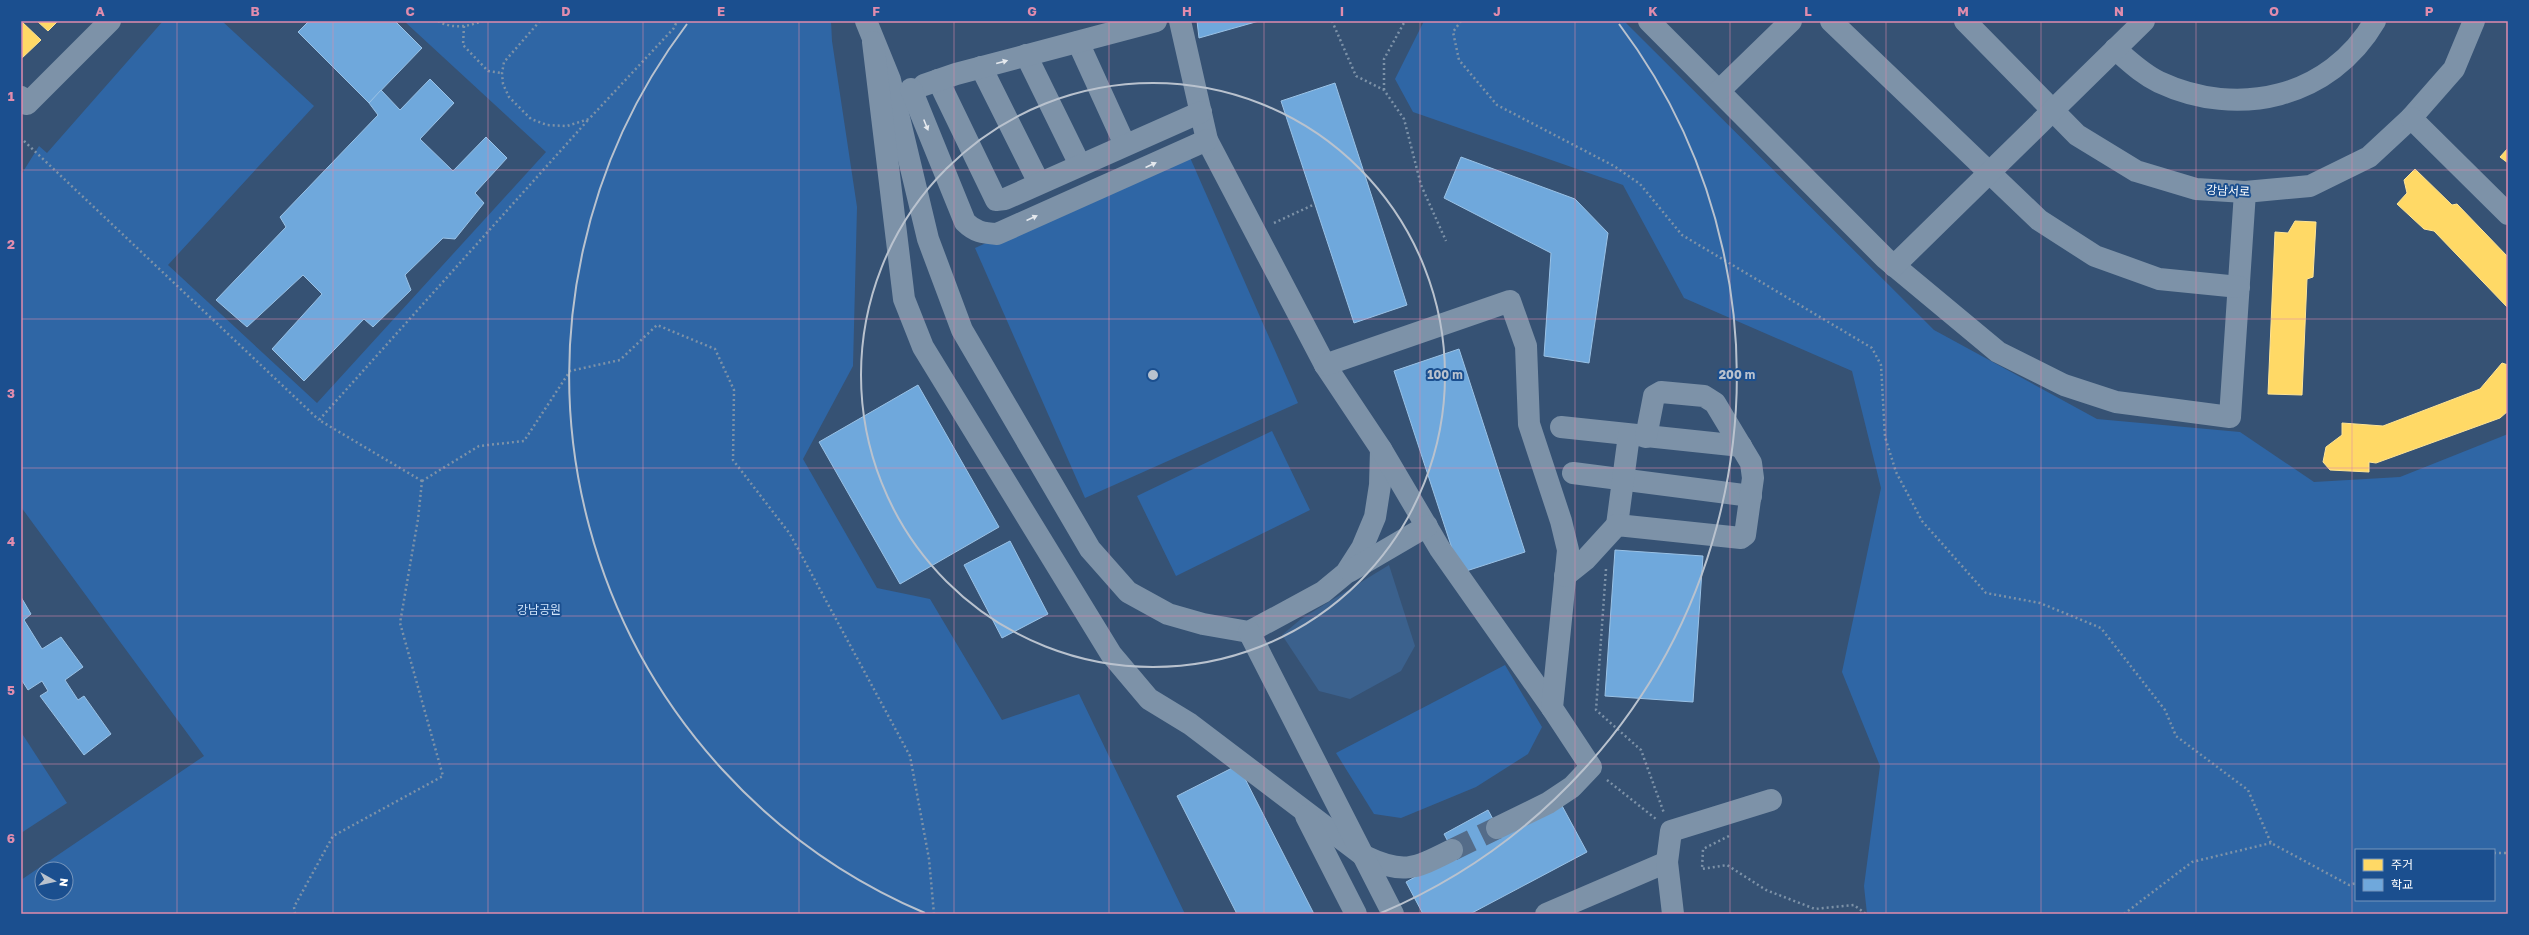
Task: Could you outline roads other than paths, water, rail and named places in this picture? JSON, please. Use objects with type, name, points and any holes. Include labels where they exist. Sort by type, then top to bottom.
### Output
[{"type":"street","points":[[21,97],[28,104],[110,21]]},
{"type":"street","points":[[866,21],[873,42],[890,80],[928,239],[962,330],[1090,549],[1128,592],[1168,614],[1203,624],[1249,632],[1323,592],[1346,573],[1427,526]]},
{"type":"street","points":[[890,80],[911,89],[981,67],[1156,21]]},
{"type":"street","points":[[1180,21],[1207,140],[1325,365],[1381,449],[1427,526],[1591,767],[1572,787],[1548,803],[1497,828]]},
{"type":"street","points":[[1649,21],[1894,266],[1998,352],[2064,385],[2116,402],[2230,417],[2245,192]]},
{"type":"street","points":[[1719,91],[1791,21]]},
{"type":"street","points":[[1831,21],[2039,220],[2095,256],[2159,279],[2239,287]]},
{"type":"street","name":"강남서로","points":[[1965,21],[2077,135],[2136,171],[2196,189],[2245,192],[2310,186],[2369,157],[2411,118],[2454,69],[2474,21]]},
{"type":"street","points":[[1894,266],[2144,21]]},
{"type":"street","points":[[2115,49],[2138,69],[2158,81],[2192,95],[2231,101],[2278,96],[2325,75],[2363,42],[2375,21]]},
{"type":"street","points":[[873,42],[904,299],[923,347],[1111,654],[1149,699],[1190,724],[1364,856],[1388,867],[1410,868],[1452,850]]},
{"type":"street","points":[[1078,42],[1125,145]]},
{"type":"street","points":[[1026,55],[1080,165]]},
{"type":"street","points":[[981,67],[1039,183]]},
{"type":"street","points":[[938,80],[996,200],[1005,199],[1201,112]]},
{"type":"street","points":[[911,89],[965,222],[972,230],[982,233],[997,234],[1207,140]]},
{"type":"street","points":[[2411,118],[2508,214]]},
{"type":"street","points":[[1325,365],[1510,301],[1526,346],[1529,424],[1561,521],[1568,550],[1552,708]]},
{"type":"street","points":[[1565,576],[1585,560],[1617,525],[1624,480],[1638,436],[1654,396],[1661,392],[1704,396],[1715,403],[1751,462],[1753,478],[1745,535],[1741,538],[1617,525]]},
{"type":"street","points":[[1561,427],[1741,446]]},
{"type":"street","points":[[1346,573],[1362,548],[1375,517],[1380,486],[1381,449]]},
{"type":"street","points":[[1573,473],[1751,496]]},
{"type":"street","points":[[1249,632],[1353,840],[1364,856],[1393,914]]},
{"type":"street","points":[[1672,914],[1667,862],[1671,830],[1770,800]]},
{"type":"street","points":[[1304,811],[1356,914]]},
{"type":"street","points":[[1546,914],[1667,862]]},
{"type":"tunnel","points":[[1452,850],[1497,828]]},
{"type":"park label","name":"강남공원","points":[[539,610]]}]
